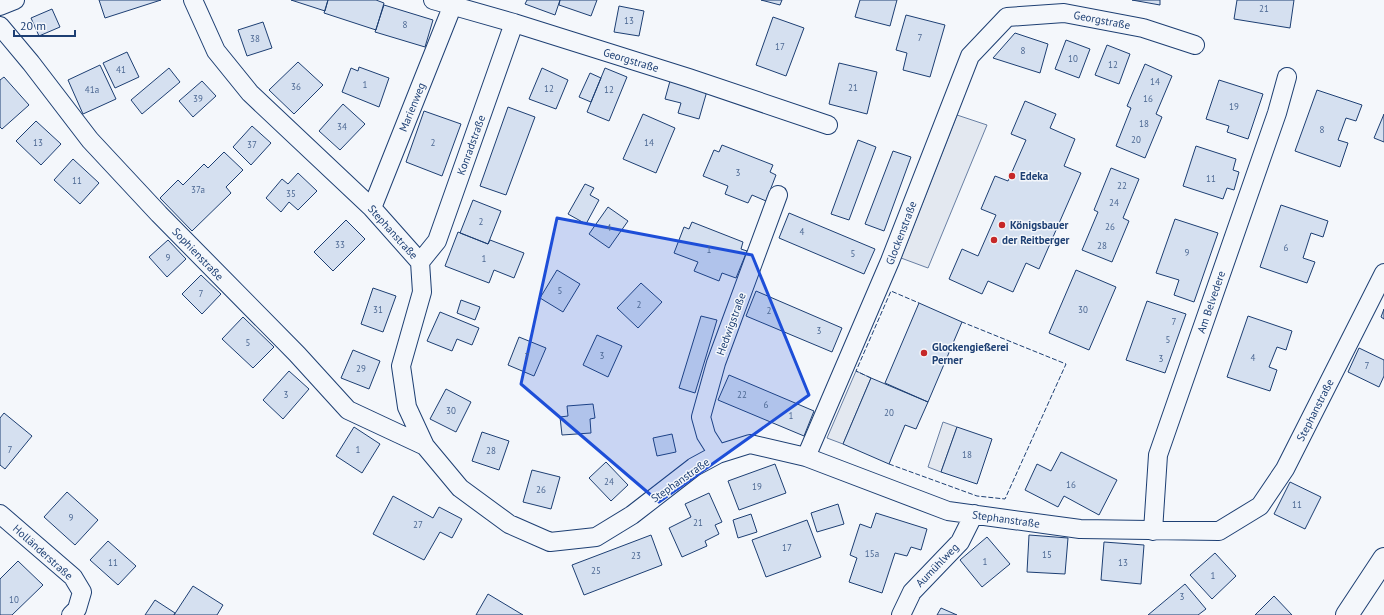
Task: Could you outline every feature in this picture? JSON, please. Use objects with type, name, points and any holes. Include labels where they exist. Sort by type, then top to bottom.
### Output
[{"type":"street","points":[[0,6],[15,0]]},
{"type":"street","name":"Stephanstraße","points":[[193,0],[216,51],[250,93],[372,208],[420,262],[422,292],[401,366],[408,407],[425,446],[460,488],[509,524],[550,542],[596,537],[632,515],[694,467],[718,454],[750,444],[806,457],[948,512],[974,514],[1080,529],[1219,531],[1260,506],[1286,469],[1384,274]]},
{"type":"street","name":"Georgstraße","points":[[433,0],[452,7],[514,23],[689,78],[828,125]]},
{"type":"street","name":"Marienweg","points":[[372,208],[452,7]]},
{"type":"street","name":"Georgstraße","points":[[1008,17],[1064,13],[1143,28],[1195,45]]},
{"type":"street","name":"Glockenstraße","points":[[806,457],[890,261],[970,56],[1008,17]]},
{"type":"street","name":"Konradstraße","points":[[420,262],[437,241],[514,23]]},
{"type":"street","name":"Sophienstraße","points":[[0,26],[31,63],[90,140],[164,219],[297,354],[348,410],[425,446]]},
{"type":"street","name":"Am Belvedere","points":[[1153,531],[1158,455],[1277,113],[1287,76]]},
{"type":"street","name":"Hedwigstraße","points":[[718,454],[706,435],[701,417],[716,363],[778,195]]},
{"type":"street","name":"Holländerstraße","points":[[0,514],[73,577],[82,592],[77,609],[71,615]]},
{"type":"street","name":"Aumühlweg","points":[[900,613],[912,592],[960,542],[974,514]]},
{"type":"street","points":[[1347,615],[1384,559]]},
{"type":"highlighted area","points":[[557,218],[752,255],[809,395],[659,502],[521,384]]},
{"type":"shaded area","points":[[957,115],[987,125],[928,268],[901,258]]},
{"type":"shaded area","points":[[856,371],[871,378],[843,444],[827,438]]},
{"type":"shaded area","points":[[943,422],[957,427],[941,472],[928,467]]},
{"type":"building","points":[[99,0],[161,0],[105,18]]},
{"type":"building","points":[[291,0],[328,0],[325,11]]},
{"type":"building","points":[[328,0],[376,0],[384,3],[376,30],[324,13]]},
{"type":"building","points":[[527,0],[560,0],[555,15],[525,4]]},
{"type":"building","points":[[560,0],[597,0],[591,16],[559,5]]},
{"type":"building","points":[[761,0],[782,0],[780,5]]},
{"type":"building","points":[[860,0],[897,0],[890,26],[855,17]]},
{"type":"building","points":[[1132,0],[1160,0],[1160,5]]},
{"type":"building","points":[[1237,0],[1294,0],[1290,28],[1234,19]]},
{"type":"building","points":[[384,5],[433,20],[425,47],[375,32]]},
{"type":"building","points":[[619,6],[644,11],[639,36],[614,32]]},
{"type":"building","points":[[52,9],[60,27],[39,36],[31,18]]},
{"type":"building","points":[[906,15],[945,25],[930,77],[903,70],[907,53],[896,50]]},
{"type":"building","points":[[773,17],[804,28],[786,76],[756,65]]},
{"type":"building","points":[[263,22],[272,48],[247,56],[238,30]]},
{"type":"building","points":[[1015,33],[1048,44],[1040,73],[993,58]]},
{"type":"building","points":[[1066,40],[1090,49],[1079,78],[1055,69]]},
{"type":"building","points":[[1107,45],[1130,54],[1119,84],[1095,75]]},
{"type":"building","points":[[127,52],[139,77],[115,88],[103,63]]},
{"type":"building","points":[[298,62],[323,85],[294,114],[269,90]]},
{"type":"building","points":[[839,63],[877,72],[867,114],[829,104]]},
{"type":"building","points":[[1145,64],[1172,76],[1156,114],[1162,117],[1145,158],[1116,146],[1131,108],[1127,106]]},
{"type":"building","points":[[100,65],[116,99],[83,114],[68,80]]},
{"type":"building","points":[[359,67],[389,78],[379,107],[342,92],[351,68],[358,71]]},
{"type":"building","points":[[169,68],[180,82],[142,114],[131,100]]},
{"type":"building","points":[[542,68],[568,80],[556,109],[529,99]]},
{"type":"building","points":[[605,68],[627,77],[609,121],[587,112]]},
{"type":"building","points":[[590,73],[601,78],[591,102],[579,97]]},
{"type":"building","points":[[4,77],[29,105],[2,129],[0,127],[0,80]]},
{"type":"building","points":[[1219,80],[1263,94],[1248,139],[1227,132],[1229,126],[1206,119]]},
{"type":"building","points":[[202,81],[216,96],[193,117],[179,101]]},
{"type":"building","points":[[670,81],[707,91],[699,119],[678,113],[681,103],[665,99]]},
{"type":"building","points":[[1317,90],[1362,105],[1356,121],[1346,118],[1338,140],[1348,143],[1340,167],[1295,151]]},
{"type":"building","points":[[1025,101],[1056,114],[1050,128],[1075,139],[1064,166],[1081,173],[1039,269],[1026,263],[1013,292],[988,281],[982,294],[949,279],[962,249],[978,256],[996,215],[981,209],[995,176],[1008,181],[1026,140],[1011,134]]},
{"type":"building","points":[[343,104],[365,124],[340,150],[319,131]]},
{"type":"building","points":[[508,107],[535,117],[506,195],[480,186]]},
{"type":"building","points":[[424,111],[461,124],[442,176],[406,162]]},
{"type":"building","points":[[643,114],[675,128],[656,173],[623,159]]},
{"type":"building","points":[[1384,114],[1384,142],[1374,138]]},
{"type":"building","points":[[36,121],[61,144],[41,165],[16,141]]},
{"type":"building","points":[[252,126],[271,143],[251,165],[233,147]]},
{"type":"building","points":[[858,140],[876,147],[849,220],[831,214]]},
{"type":"building","points":[[722,145],[773,165],[770,172],[776,175],[766,201],[752,195],[748,203],[725,194],[728,186],[703,176],[714,150],[719,152]]},
{"type":"building","points":[[1196,146],[1236,159],[1233,170],[1239,172],[1234,190],[1227,188],[1223,199],[1183,186]]},
{"type":"building","points":[[893,151],[911,157],[884,231],[865,224]]},
{"type":"building","points":[[224,152],[243,170],[226,187],[231,193],[192,231],[160,198],[178,180],[183,185],[204,164],[208,168]]},
{"type":"building","points":[[73,159],[99,183],[80,204],[54,180]]},
{"type":"building","points":[[1111,168],[1139,179],[1123,218],[1129,221],[1112,262],[1082,250],[1098,212],[1094,210]]},
{"type":"building","points":[[298,173],[317,191],[298,210],[289,202],[281,212],[266,198],[282,179],[288,184]]},
{"type":"building","points":[[585,184],[594,188],[590,195],[599,200],[586,224],[568,214]]},
{"type":"building","points":[[473,200],[501,211],[488,244],[460,233]]},
{"type":"building","points":[[1281,205],[1328,221],[1323,237],[1311,233],[1303,258],[1315,262],[1307,283],[1260,267]]},
{"type":"building","points":[[608,207],[628,221],[609,248],[589,234]]},
{"type":"building","points":[[789,213],[875,249],[864,274],[779,238]]},
{"type":"building","points":[[1175,219],[1218,233],[1194,302],[1174,295],[1179,280],[1156,273]]},
{"type":"building","points":[[346,220],[365,239],[333,271],[314,252]]},
{"type":"building","points":[[692,222],[743,242],[741,249],[747,251],[736,278],[722,273],[719,281],[694,271],[698,262],[674,253],[684,227],[689,229]]},
{"type":"building","points":[[458,232],[488,244],[490,240],[524,253],[514,278],[494,270],[489,283],[445,266]]},
{"type":"building","points":[[168,240],[186,259],[167,277],[149,257]]},
{"type":"building","points":[[557,270],[580,284],[563,312],[540,298]]},
{"type":"building","points":[[1076,270],[1116,287],[1089,350],[1049,333]]},
{"type":"building","points":[[201,275],[221,294],[202,314],[182,294]]},
{"type":"building","points":[[641,283],[662,302],[638,328],[617,308]]},
{"type":"building","points":[[373,288],[396,296],[383,332],[361,324]]},
{"type":"building","points":[[756,291],[842,328],[832,352],[746,316]]},
{"type":"building","points":[[461,300],[480,307],[475,320],[457,313]]},
{"type":"building","points":[[1147,301],[1186,314],[1165,373],[1126,360]]},
{"type":"building","name":"Glockengießerei Perner","points":[[919,303],[962,322],[928,402],[885,383]]},
{"type":"building","points":[[1384,309],[1384,319],[1381,317]]},
{"type":"building","points":[[440,312],[479,328],[472,345],[457,339],[452,351],[427,341]]},
{"type":"building","points":[[701,316],[717,320],[695,393],[679,388]]},
{"type":"building","points":[[1248,316],[1292,331],[1286,350],[1277,347],[1269,367],[1277,370],[1270,391],[1227,377]]},
{"type":"building","points":[[243,317],[274,347],[253,368],[222,339]]},
{"type":"building","points":[[597,335],[622,346],[608,377],[583,365]]},
{"type":"building","points":[[519,337],[546,348],[534,376],[508,365]]},
{"type":"building","points":[[1359,348],[1384,360],[1384,376],[1379,387],[1348,372]]},
{"type":"building","points":[[353,350],[380,361],[369,389],[341,378]]},
{"type":"building","points":[[289,371],[309,389],[283,419],[263,400]]},
{"type":"building","points":[[729,375],[814,411],[804,436],[718,400]]},
{"type":"building","points":[[871,378],[928,402],[916,429],[905,425],[889,464],[843,444]]},
{"type":"building","points":[[446,389],[471,402],[456,432],[430,419]]},
{"type":"building","points":[[593,404],[595,418],[590,419],[591,433],[562,435],[560,417],[568,416],[567,406]]},
{"type":"building","points":[[4,413],[32,436],[5,469],[0,465],[0,418]]},
{"type":"building","points":[[354,427],[380,444],[362,473],[336,456]]},
{"type":"building","points":[[957,427],[992,439],[977,484],[941,472]]},
{"type":"building","points":[[482,432],[509,441],[499,470],[472,461]]},
{"type":"building","points":[[672,434],[676,452],[657,456],[653,438]]},
{"type":"building","points":[[1061,452],[1117,480],[1099,515],[1064,496],[1058,507],[1025,490],[1037,464],[1051,471]]},
{"type":"building","points":[[606,462],[628,485],[611,501],[589,478]]},
{"type":"building","points":[[775,464],[786,493],[739,510],[728,481]]},
{"type":"building","points":[[532,470],[560,477],[551,509],[523,502]]},
{"type":"building","points":[[1290,482],[1321,497],[1305,529],[1274,514]]},
{"type":"building","points":[[67,492],[98,520],[75,545],[44,517]]},
{"type":"building","points":[[709,493],[722,522],[715,525],[719,534],[705,541],[707,546],[682,557],[669,528],[691,517],[685,504]]},
{"type":"building","points":[[393,496],[433,518],[439,507],[462,519],[452,538],[440,532],[424,560],[373,534]]},
{"type":"building","points":[[838,504],[844,524],[817,532],[811,513]]},
{"type":"building","points":[[876,513],[927,529],[921,550],[911,547],[907,556],[895,553],[882,593],[849,582],[857,558],[850,555],[860,524],[871,528]]},
{"type":"building","points":[[751,514],[757,532],[738,538],[733,520]]},
{"type":"building","points":[[807,520],[821,557],[766,577],[752,540]]},
{"type":"building","points":[[651,535],[662,565],[584,595],[572,565]]},
{"type":"building","points":[[1029,535],[1068,538],[1065,574],[1027,572]]},
{"type":"building","points":[[987,537],[1010,564],[982,587],[960,560]]},
{"type":"building","points":[[108,541],[136,566],[118,585],[90,560]]},
{"type":"building","points":[[1104,542],[1144,545],[1141,584],[1101,580]]},
{"type":"building","points":[[1215,553],[1236,576],[1212,599],[1190,575]]},
{"type":"building","points":[[18,561],[43,585],[12,615],[0,615],[0,579]]},
{"type":"building","points":[[1185,584],[1206,609],[1198,615],[1148,615]]},
{"type":"building","points":[[193,586],[223,605],[217,615],[174,615]]},
{"type":"building","points":[[488,594],[523,615],[476,615]]},
{"type":"building","points":[[1274,596],[1292,615],[1255,615]]},
{"type":"building","points":[[155,600],[175,613],[174,615],[145,615]]},
{"type":"building","points":[[941,608],[957,615],[937,615]]},
{"type":"fence","points":[[871,378],[856,371],[891,291],[919,303]]},
{"type":"fence","points":[[889,464],[977,496],[1005,499],[1066,364],[962,322]]},
{"type":"place","name":"Edeka","points":[[1012,176]]},
{"type":"place","name":"Königsbauer","points":[[1002,225]]},
{"type":"place","name":"der Reitberger","points":[[994,240]]},
{"type":"place","name":"Glockengießerei Perner","points":[[924,353]]}]
